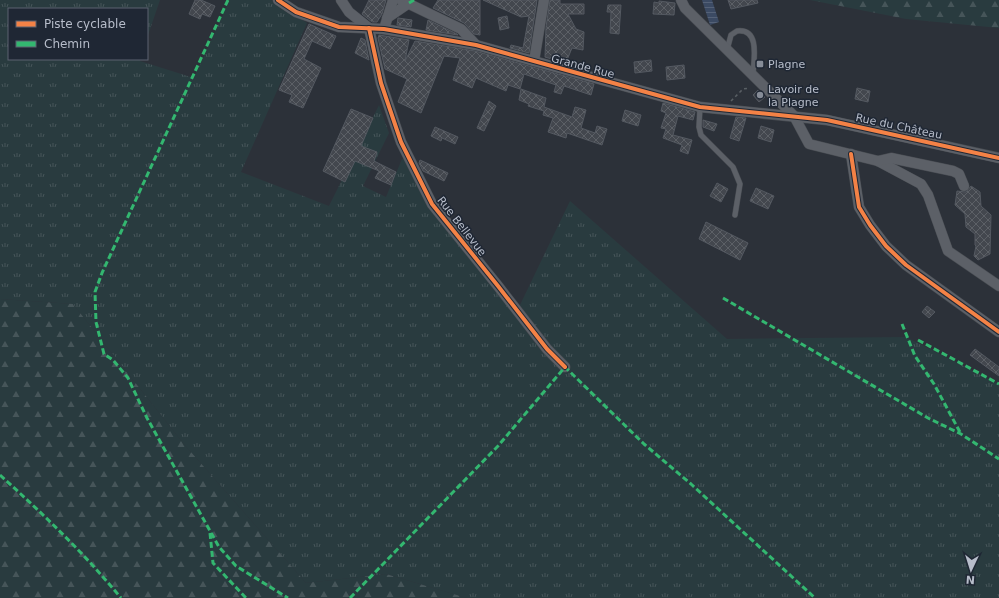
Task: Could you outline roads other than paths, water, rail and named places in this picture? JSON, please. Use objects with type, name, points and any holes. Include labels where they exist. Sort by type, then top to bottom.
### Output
[{"type":"street","name":"Grande Rue","points":[[278,0],[296,12],[339,27],[384,29],[476,45],[700,107],[794,116]]},
{"type":"street","points":[[341,0],[349,12],[369,28]]},
{"type":"street","points":[[384,29],[393,0]]},
{"type":"street","points":[[534,62],[544,0]]},
{"type":"street","points":[[680,0],[685,8],[794,116],[809,144],[878,161],[921,184],[928,195],[948,251],[999,286]]},
{"type":"street","points":[[387,18],[405,2],[461,29],[476,45]]},
{"type":"street","name":"Rue Bellevue","points":[[369,28],[381,83],[401,142],[432,204],[498,286],[546,349],[565,367]]},
{"type":"street","name":"Rue du Château","points":[[794,116],[827,120],[999,158]]},
{"type":"street","points":[[850,154],[859,207],[870,225],[886,246],[906,265],[999,332]]},
{"type":"street","points":[[878,161],[892,158],[953,171],[960,174],[964,186]]},
{"type":"lane","points":[[727,50],[733,33],[740,30],[749,33],[754,43],[753,75]]},
{"type":"lane","points":[[700,107],[699,128],[701,135],[733,167],[740,184],[735,215]]},
{"type":"water","points":[[702,0],[712,0],[719,22],[710,25]]},
{"type":"place","name":"Plagne","points":[[760,64]]},
{"type":"place","name":"Lavoir de la Plagne","points":[[760,95]]}]
